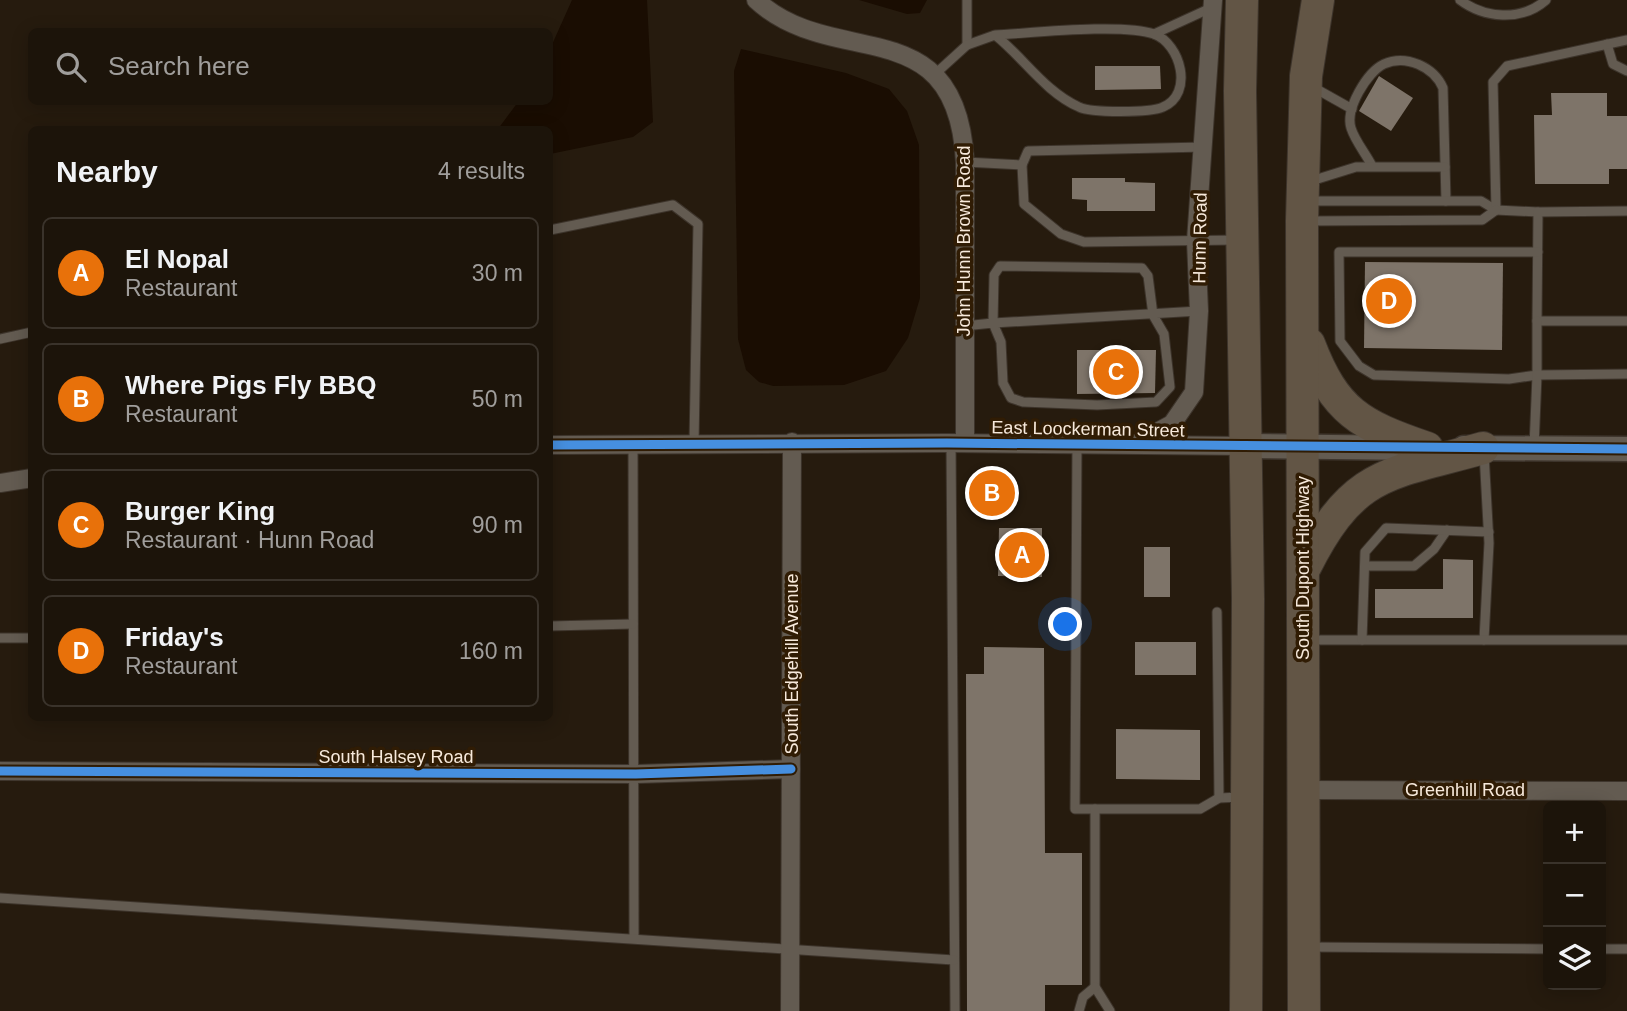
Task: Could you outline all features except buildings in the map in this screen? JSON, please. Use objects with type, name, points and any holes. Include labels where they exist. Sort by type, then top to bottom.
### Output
[{"type":"highway","points":[[1306,79],[1308,0]]},
{"type":"highway","name":"South Dupont Highway","points":[[1304,1011],[1306,947],[1303,790],[1302,202],[1306,79],[1318,0]]},
{"type":"highway","points":[[1223,2],[1243,240],[1247,446],[1232,797],[1246,1011]]},
{"type":"highway","points":[[1303,330],[1325,383],[1346,410],[1395,437],[1427,448]]},
{"type":"highway","points":[[1303,572],[1326,528],[1364,487],[1383,475],[1483,448]]},
{"type":"street","name":"John Hunn Brown Road","points":[[756,0],[792,26],[896,51],[934,75],[960,116],[965,162],[964,326],[958,443]]},
{"type":"street","name":"Hunn Road","points":[[1133,445],[1172,424],[1194,393],[1199,311],[1196,241],[1204,147],[1223,2]]},
{"type":"street","name":"East Loockerman Street","points":[[553,445],[792,442],[1627,449]]},
{"type":"street","name":"South Edgehill Avenue","points":[[790,1011],[792,442]]},
{"type":"street","points":[[0,483],[28,479]]},
{"type":"street","name":"South Halsey Road","points":[[0,771],[636,774],[791,769]]},
{"type":"street","name":"Greenhill Road","points":[[1303,790],[1627,791]]},
{"type":"lane","points":[[967,45],[968,0]]},
{"type":"lane","points":[[1460,0],[1480,13],[1501,15],[1522,12],[1546,0]]},
{"type":"lane","points":[[1154,34],[1223,2]]},
{"type":"lane","points":[[934,75],[967,45],[995,35],[1112,30],[1154,34],[1171,46],[1178,60],[1181,83],[1176,95],[1163,107],[1124,111],[1081,108],[1052,90],[1015,51],[995,35]]},
{"type":"lane","points":[[1496,210],[1493,82],[1499,72],[1507,66],[1627,40]]},
{"type":"lane","points":[[1607,44],[1614,64],[1627,71]]},
{"type":"lane","points":[[1372,166],[1351,129],[1352,109],[1375,71],[1385,64],[1414,63],[1430,70],[1438,77],[1443,88],[1446,201]]},
{"type":"lane","points":[[1306,79],[1352,109]]},
{"type":"lane","points":[[1204,147],[1028,151],[1022,165],[1024,204],[1061,234],[1084,242],[1243,240]]},
{"type":"lane","points":[[965,162],[1022,165]]},
{"type":"lane","points":[[1302,202],[1337,170],[1372,166],[1445,167]]},
{"type":"lane","points":[[1302,202],[1482,201],[1496,210],[1627,211]]},
{"type":"lane","points":[[1302,202],[1482,220],[1496,210]]},
{"type":"lane","points":[[553,229],[673,205],[698,224],[694,443]]},
{"type":"lane","points":[[1534,449],[1538,212]]},
{"type":"lane","points":[[1538,252],[1339,252],[1340,341],[1359,366],[1374,375],[1509,379],[1537,375],[1627,374]]},
{"type":"lane","points":[[1000,266],[1142,268],[1149,276],[1153,315],[1164,334],[1170,387],[1156,402],[1097,405],[1023,402],[1011,398],[1003,383],[1002,342],[993,323],[993,275],[1000,266]]},
{"type":"lane","points":[[964,326],[1199,311]]},
{"type":"lane","points":[[1537,321],[1627,321]]},
{"type":"lane","points":[[0,339],[28,333]]},
{"type":"lane","points":[[955,1011],[958,443]]},
{"type":"lane","points":[[1077,444],[1075,809],[1200,809],[1232,797],[1217,612]]},
{"type":"lane","points":[[633,446],[635,937]]},
{"type":"lane","points":[[1483,448],[1489,532],[1484,640]]},
{"type":"lane","points":[[1362,640],[1365,552],[1386,528],[1489,532]]},
{"type":"lane","points":[[1365,566],[1413,566],[1434,549],[1447,530]]},
{"type":"lane","points":[[553,626],[633,624]]},
{"type":"lane","points":[[0,638],[28,638]]},
{"type":"lane","points":[[1303,640],[1627,640]]},
{"type":"lane","points":[[1096,809],[1096,987],[1111,1011]]},
{"type":"lane","points":[[0,898],[635,937],[954,960]]},
{"type":"lane","points":[[1306,947],[1543,949]]},
{"type":"lane","points":[[1606,949],[1627,949]]},
{"type":"lane","points":[[1079,1011],[1083,997],[1096,987]]},
{"type":"shaded area","points":[[572,0],[647,0],[653,122],[633,137],[553,153],[553,126],[500,126],[516,105],[553,105],[553,42]]},
{"type":"shaded area","points":[[859,0],[927,0],[920,13],[907,14]]},
{"type":"shaded area","points":[[741,49],[846,73],[889,89],[907,111],[919,145],[920,298],[908,338],[886,371],[844,385],[773,386],[759,382],[746,370],[738,339],[734,71]]},
{"type":"cycle path","points":[[553,445],[947,443],[1627,449]]},
{"type":"cycle path","points":[[0,771],[636,774],[791,769]]},
{"type":"place","name":"Friday's","points":[[1389,301]]},
{"type":"place","name":"Burger King","points":[[1116,372]]},
{"type":"place","name":"Where Pigs Fly BBQ","points":[[992,493]]},
{"type":"place","name":"El Nopal","points":[[1022,555]]}]
